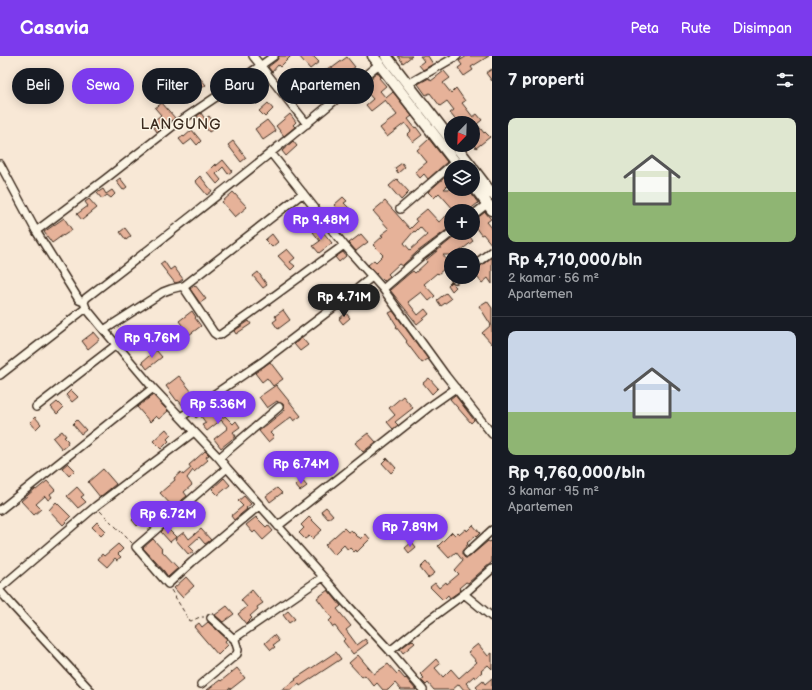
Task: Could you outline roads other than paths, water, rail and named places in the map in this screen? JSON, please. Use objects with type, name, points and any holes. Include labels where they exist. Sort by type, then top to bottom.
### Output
[{"type":"highway","points":[[379,59],[408,84],[444,131]]},
{"type":"highway","points":[[379,59],[454,160]]},
{"type":"highway","points":[[480,178],[492,194]]},
{"type":"highway","points":[[480,194],[490,207]]},
{"type":"street","points":[[253,56],[307,124]]},
{"type":"street","points":[[36,231],[174,126],[274,56]]},
{"type":"street","points":[[408,84],[457,56]]},
{"type":"street","points":[[0,375],[85,305],[86,298],[307,124],[379,59]]},
{"type":"street","points":[[271,153],[344,245],[383,289],[439,366],[492,434]]},
{"type":"street","points":[[0,164],[36,231],[78,299],[85,305],[116,345],[153,388],[219,458],[423,690]]},
{"type":"street","points":[[400,209],[444,174]]},
{"type":"street","points":[[104,330],[163,292],[184,286],[302,192]]},
{"type":"street","points":[[480,212],[490,207]]},
{"type":"street","points":[[383,289],[444,238]]},
{"type":"street","points":[[184,286],[214,333],[220,335],[344,245]]},
{"type":"street","points":[[480,260],[492,251]]},
{"type":"street","points":[[181,417],[262,362],[372,277]]},
{"type":"street","points":[[36,407],[116,345]]},
{"type":"street","points":[[0,510],[153,388]]},
{"type":"street","points":[[278,526],[429,407],[456,388]]},
{"type":"street","points":[[219,458],[279,407]]},
{"type":"street","points":[[0,588],[96,506],[194,432]]},
{"type":"street","points":[[227,468],[136,547],[168,584],[260,505]]},
{"type":"street","points":[[467,553],[492,530]]},
{"type":"street","points":[[390,651],[464,594],[492,569]]},
{"type":"street","points":[[235,640],[240,634],[324,577]]},
{"type":"street","points":[[0,591],[90,690]]},
{"type":"street","points":[[464,594],[492,617]]},
{"type":"street","points":[[202,684],[237,654],[238,650],[235,640],[211,618]]},
{"type":"district","name":"LANGUNG","points":[[181,124]]}]
